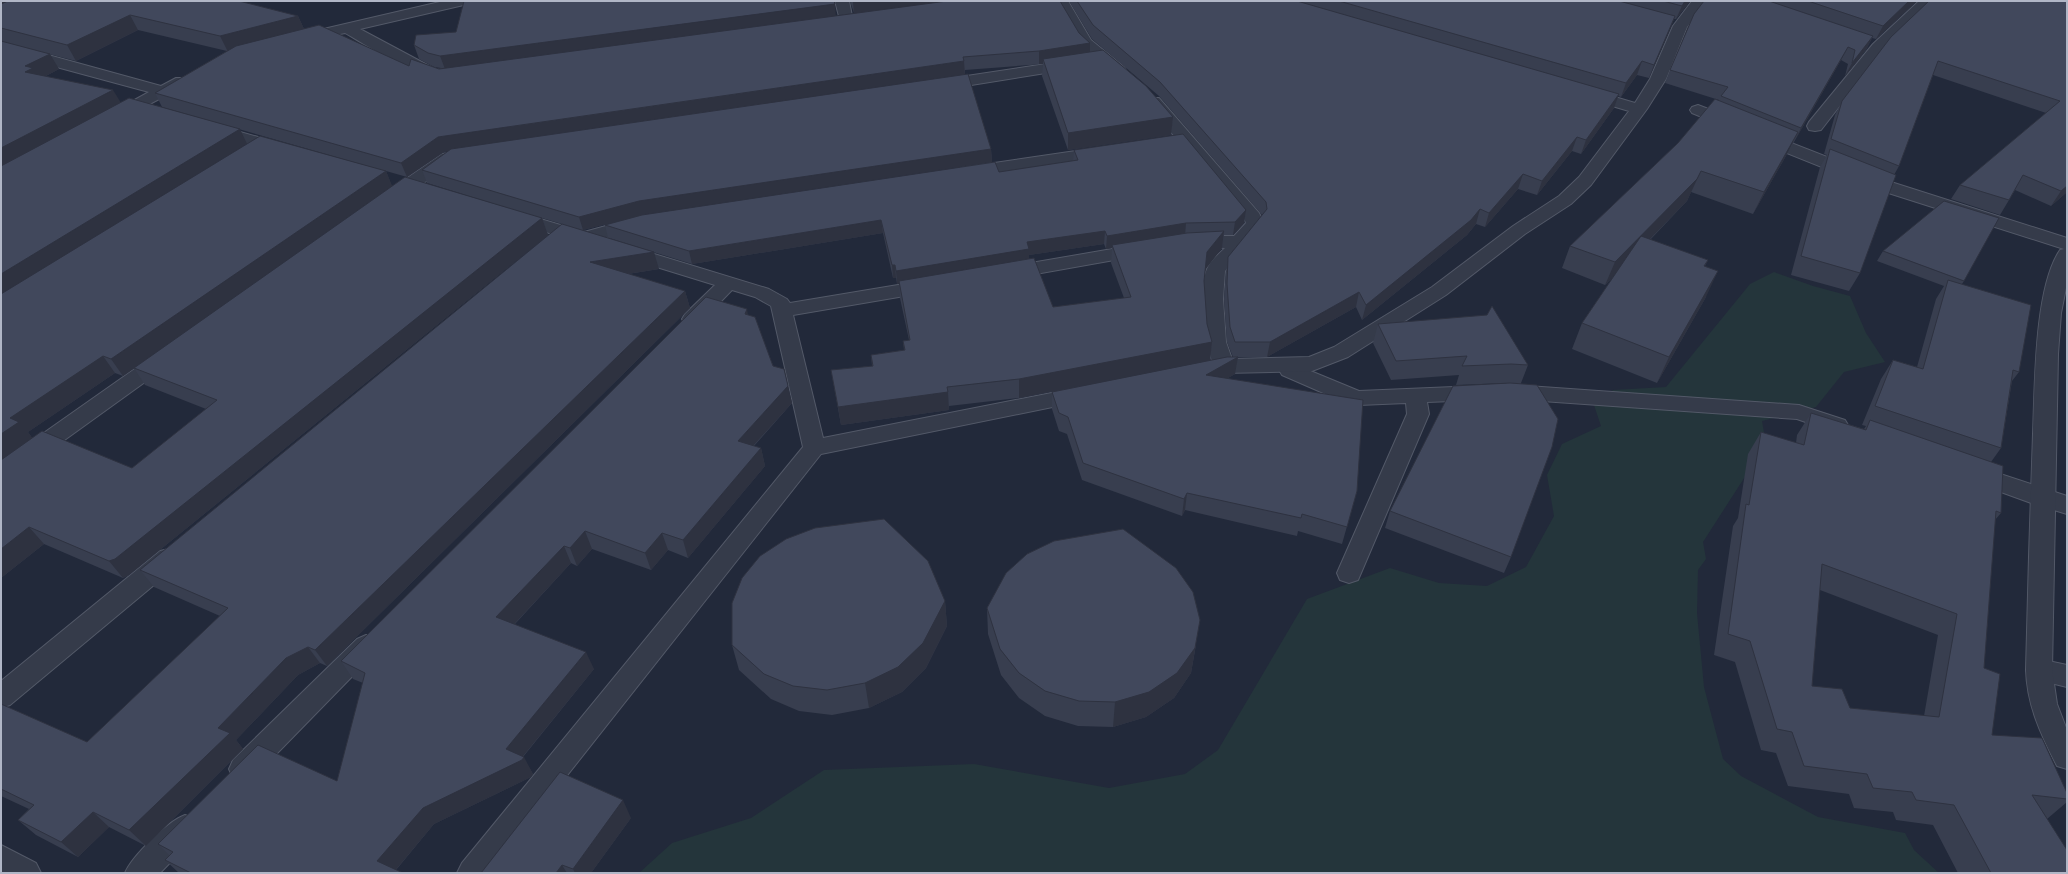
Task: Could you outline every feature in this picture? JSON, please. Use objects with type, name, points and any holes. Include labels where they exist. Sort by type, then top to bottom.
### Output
[{"type":"street","points":[[288,42],[462,1]]},
{"type":"street","points":[[842,1],[846,21]]},
{"type":"street","points":[[1061,1],[1085,44],[1152,100],[1178,141],[1253,217],[1255,223],[1216,270],[1213,299],[1216,342],[1224,366]]},
{"type":"street","points":[[1186,374],[1224,366],[1312,364],[1341,352],[1439,291],[1519,230],[1564,200],[1585,181],[1639,109],[1658,79],[1673,24],[1700,1]]},
{"type":"street","points":[[1815,126],[1878,47],[1927,1]]},
{"type":"street","points":[[830,23],[862,19]]},
{"type":"street","points":[[296,23],[326,32]]},
{"type":"street","points":[[347,28],[427,71],[444,76],[452,75]]},
{"type":"street","points":[[1863,42],[1878,47]]},
{"type":"street","points":[[1,47],[162,91]]},
{"type":"street","points":[[923,88],[1104,61]]},
{"type":"street","points":[[101,125],[193,74]]},
{"type":"street","points":[[1571,89],[1639,109]]},
{"type":"street","points":[[134,106],[157,113]]},
{"type":"street","points":[[1698,110],[1885,186],[2067,244]]},
{"type":"street","points":[[203,127],[295,153]]},
{"type":"street","points":[[244,157],[264,144]]},
{"type":"street","points":[[950,175],[1123,149]]},
{"type":"street","points":[[377,208],[450,157],[463,155]]},
{"type":"street","points":[[386,178],[431,191]]},
{"type":"street","points":[[498,212],[762,293],[780,303],[814,448]]},
{"type":"street","points":[[547,247],[575,235],[651,220]]},
{"type":"street","points":[[991,275],[1170,245],[1211,241],[1240,242]]},
{"type":"street","points":[[2067,254],[2061,268],[2051,309],[2042,498],[2039,670],[2039,691],[2052,729],[2067,757]]},
{"type":"street","points":[[678,334],[728,283]]},
{"type":"street","points":[[782,311],[945,283]]},
{"type":"street","points":[[1,474],[176,350]]},
{"type":"street","points":[[1286,365],[1289,370],[1345,394],[1359,398],[1504,391],[1799,412],[1852,430]]},
{"type":"street","points":[[472,873],[814,448],[1100,391]]},
{"type":"street","points":[[1349,573],[1418,414],[1415,396]]},
{"type":"street","points":[[1954,467],[2042,498],[2067,504]]},
{"type":"street","points":[[1,697],[185,545]]},
{"type":"street","points":[[229,783],[381,632]]},
{"type":"street","points":[[2039,670],[2067,676]]},
{"type":"street","points":[[140,873],[201,811]]},
{"type":"street","points":[[1,859],[26,873]]},
{"type":"shaded area","points":[[1774,272],[1813,286],[1850,296],[1866,333],[1885,362],[1844,372],[1816,407],[1762,421],[1766,444],[1703,542],[1706,559],[1698,570],[1697,613],[1704,687],[1723,759],[1741,776],[1818,817],[1905,833],[1914,850],[1939,873],[639,873],[672,843],[751,818],[824,770],[974,764],[1109,788],[1185,774],[1218,750],[1307,599],[1390,568],[1439,583],[1487,586],[1526,567],[1554,516],[1547,475],[1562,444],[1601,426],[1594,405],[1613,390],[1666,387],[1750,284]]},
{"type":"building","points":[[8,1],[239,1],[298,16],[220,36],[130,15],[67,45],[1,28],[1,4]]},
{"type":"building","points":[[464,1],[834,1],[835,4],[440,56],[428,53],[414,45],[416,35],[456,32]]},
{"type":"building","points":[[947,1],[1060,1],[1079,33],[1090,43],[1039,51],[963,57],[964,61],[438,137],[401,163],[155,93],[236,46],[319,25],[409,66],[411,59],[439,69]]},
{"type":"building","points":[[1077,1],[1297,1],[1619,94],[1586,140],[1577,137],[1542,181],[1523,174],[1489,213],[1480,209],[1471,220],[1366,305],[1359,292],[1270,342],[1235,342],[1230,327],[1227,284],[1228,257],[1267,209],[1266,202],[1160,82],[1093,25]]},
{"type":"building","points":[[1339,1],[1619,1],[1675,16],[1654,65],[1642,61],[1626,83]]},
{"type":"building","points":[[1663,1],[1685,1],[1682,6]]},
{"type":"building","points":[[1704,1],[1769,1],[1873,36],[1852,63],[1855,50],[1848,47],[1801,128],[1721,96],[1728,87],[1670,70],[1694,14]]},
{"type":"building","points":[[1808,1],[1909,1],[1883,26]]},
{"type":"building","points":[[1929,1],[2067,1],[2067,186],[2061,191],[2023,175],[2009,200],[1960,185],[2060,101],[1938,61],[1899,166],[1831,139],[1842,101],[1891,37]]},
{"type":"building","points":[[1,41],[50,54],[25,66],[33,68],[25,72],[113,90],[1,148]]},
{"type":"building","points":[[1103,50],[1146,86],[1173,117],[1068,133],[1043,59]]},
{"type":"building","points":[[968,74],[991,149],[639,201],[579,217],[422,170],[451,149]]},
{"type":"building","points":[[129,98],[240,129],[1,274],[1,166]]},
{"type":"building","points":[[1715,99],[1798,132],[1764,192],[1701,171],[1697,179],[1615,262],[1570,246],[1678,143]]},
{"type":"building","points":[[1183,134],[1246,210],[1235,222],[1186,223],[1107,236],[1105,231],[1027,242],[1029,249],[896,271],[895,265],[892,265],[881,220],[689,251],[605,225],[642,215],[995,162],[999,172],[1078,160],[1074,150]]},
{"type":"building","points":[[260,136],[386,171],[111,359],[103,356],[10,418],[19,422],[1,434],[1,294]]},
{"type":"building","points":[[1830,149],[1896,175],[1860,273],[1801,256]]},
{"type":"building","points":[[405,177],[542,218],[115,559],[109,561],[29,527],[1,549],[1,460],[42,431],[132,468],[217,400],[134,368]]},
{"type":"building","points":[[1944,201],[1999,218],[1964,281],[1883,251]]},
{"type":"building","points":[[562,224],[654,252],[590,262],[685,291],[315,650],[308,647],[286,658],[218,728],[230,733],[129,830],[93,812],[61,842],[18,820],[34,805],[1,789],[1,704],[87,742],[228,608],[140,570]]},
{"type":"building","points":[[1224,231],[1207,252],[1204,281],[1207,324],[1212,342],[1019,379],[947,387],[948,392],[838,407],[831,370],[873,366],[871,355],[905,350],[903,341],[910,340],[899,281],[1034,258],[1053,307],[1131,297],[1112,245],[1187,233]]},
{"type":"building","points":[[1641,236],[1708,260],[1704,266],[1718,271],[1669,357],[1582,323]]},
{"type":"building","points":[[1948,280],[2031,305],[2019,372],[2013,370],[2001,448],[1875,406],[1893,360],[1923,369]]},
{"type":"building","points":[[706,297],[747,309],[745,314],[755,317],[773,366],[784,369],[788,386],[738,441],[761,448],[683,540],[662,533],[645,553],[585,531],[570,548],[564,546],[496,617],[586,652],[506,749],[524,757],[522,760],[423,808],[377,861],[403,873],[191,873],[165,860],[173,852],[158,844],[258,745],[337,781],[365,673],[341,661]]},
{"type":"building","points":[[1492,306],[1528,365],[1511,364],[1462,366],[1467,356],[1396,361],[1378,324],[1487,315]]},
{"type":"building","points":[[1227,357],[1238,357],[1206,375],[1363,400],[1357,491],[1347,527],[1302,514],[1301,518],[1187,493],[1184,499],[1083,463],[1068,417],[1059,413],[1052,392]]},
{"type":"building","points":[[1510,383],[1537,385],[1558,419],[1552,447],[1511,557],[1390,511],[1453,386]]},
{"type":"building","points":[[1811,413],[1866,430],[1870,420],[2003,466],[2001,513],[1996,511],[1984,668],[2000,674],[1992,735],[2042,738],[2067,793],[2067,799],[2032,795],[2067,850],[2067,873],[1991,873],[1954,805],[1916,800],[1912,792],[1873,788],[1867,774],[1804,766],[1792,732],[1777,729],[1750,641],[1728,634],[1746,504],[1749,505],[1761,432],[1804,445]],"holes":[[[1822,564],[1957,614],[1939,717],[1850,708],[1842,689],[1812,686]]]},
{"type":"building","points":[[884,519],[928,561],[945,601],[923,643],[898,667],[865,683],[827,690],[793,686],[764,674],[732,645],[732,603],[742,578],[760,556],[786,539],[815,528]]},
{"type":"building","points":[[1123,529],[1176,568],[1193,592],[1200,620],[1195,648],[1177,673],[1149,692],[1115,702],[1079,701],[1045,691],[1019,673],[1000,649],[987,608],[1006,573],[1027,554],[1054,541]]},
{"type":"building","points":[[560,772],[623,800],[573,869],[562,865],[556,873],[481,873]]}]
